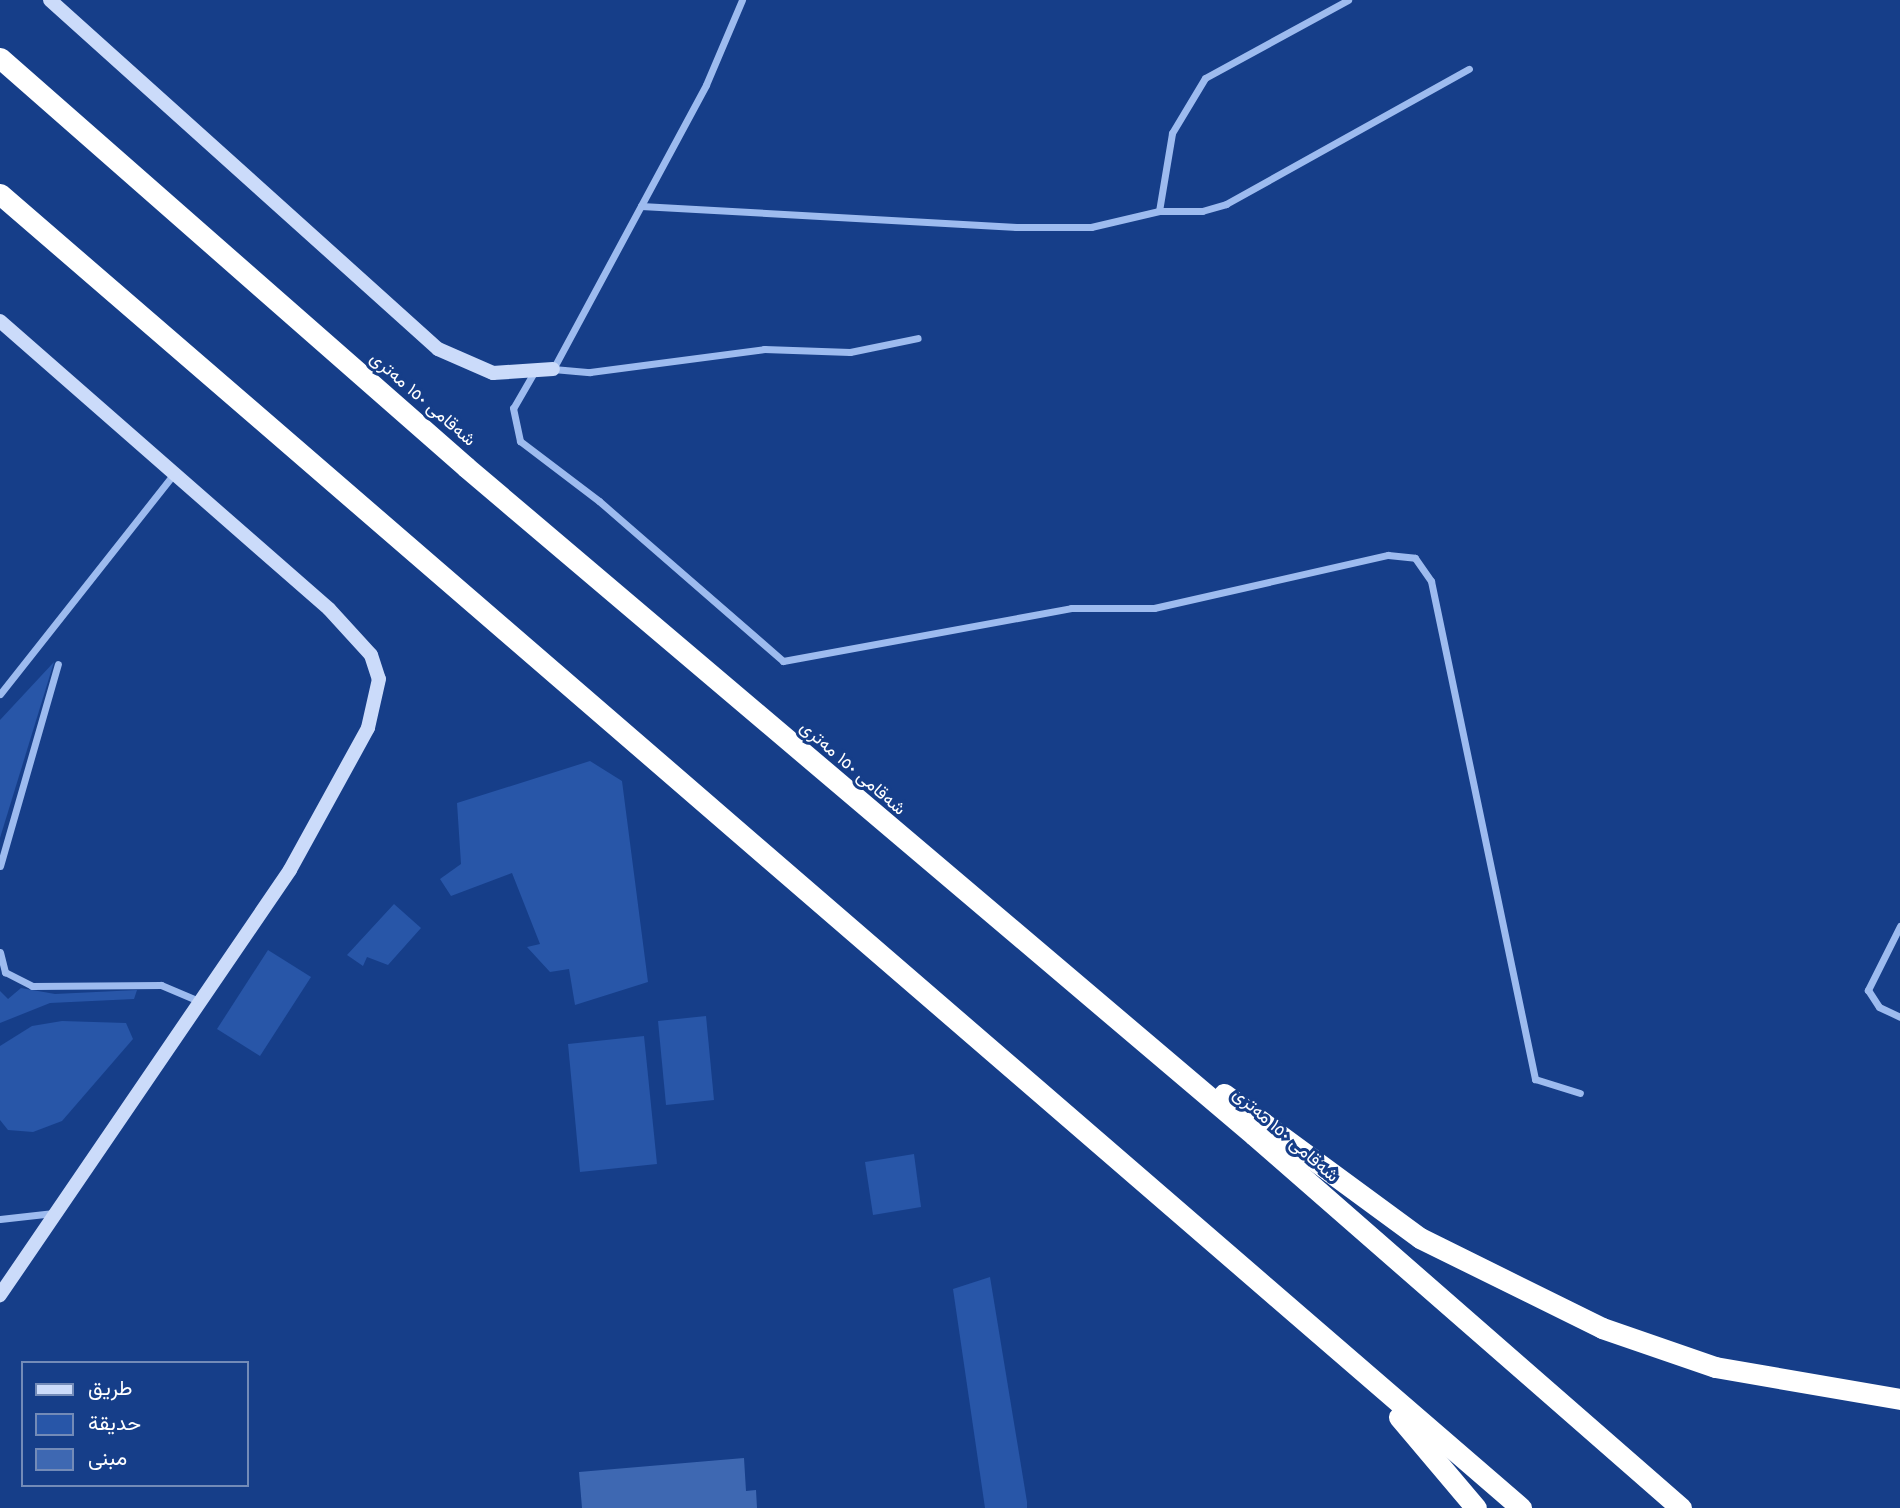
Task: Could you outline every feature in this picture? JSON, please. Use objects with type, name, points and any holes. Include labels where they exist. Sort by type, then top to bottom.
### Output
[{"type":"highway","name":"شەقامی ١٥٠ مەتری","points":[[0,58],[1083,995],[1254,1135],[1681,1508]]},
{"type":"highway","points":[[0,194],[1521,1508]]},
{"type":"highway","points":[[1083,995],[1367,1202],[1471,1265],[1657,1350],[1773,1380],[1900,1399]]},
{"type":"highway","points":[[1355,1365],[1476,1508]]},
{"type":"street","points":[[50,0],[438,349],[493,373],[533,374],[552,369],[590,372],[764,349],[850,352],[918,338]]},
{"type":"street","points":[[552,369],[706,85],[742,0]]},
{"type":"street","points":[[1159,211],[1172,133],[1205,78],[1348,0]]},
{"type":"street","points":[[641,206],[1029,227],[1091,227],[1159,211],[1226,204],[1469,69]]},
{"type":"street","points":[[0,321],[355,636],[379,679],[368,728],[290,870],[0,1295]]},
{"type":"street","points":[[533,374],[513,408],[520,441],[783,661],[1071,608],[1154,608],[1375,557],[1415,558],[1431,581],[1535,1079],[1580,1093]]},
{"type":"street","points":[[0,694],[174,473]]},
{"type":"street","points":[[0,866],[58,664]]},
{"type":"street","points":[[1900,926],[1868,990],[1879,1007],[1900,1017]]},
{"type":"street","points":[[0,953],[5,972],[32,986],[161,985],[201,1003]]},
{"type":"street","points":[[0,1219],[54,1213]]},
{"type":"green space","points":[[54,662],[0,838],[0,720]]},
{"type":"green space","points":[[590,761],[622,781],[648,982],[575,1005],[569,969],[550,972],[527,947],[540,944],[512,873],[451,896],[440,879],[461,864],[457,803]]},
{"type":"green space","points":[[394,904],[421,928],[388,965],[367,957],[363,966],[347,955]]},
{"type":"green space","points":[[268,950],[311,977],[260,1056],[217,1029]]},
{"type":"green space","points":[[21,988],[55,994],[137,990],[134,999],[50,1003],[0,1023],[0,991],[8,999]]},
{"type":"green space","points":[[706,1016],[714,1100],[666,1105],[658,1021]]},
{"type":"green space","points":[[62,1021],[126,1023],[133,1039],[62,1121],[33,1132],[8,1130],[0,1120],[0,1046],[32,1026]]},
{"type":"green space","points":[[644,1036],[657,1164],[580,1172],[568,1044]]},
{"type":"green space","points":[[914,1154],[921,1207],[873,1215],[865,1162]]},
{"type":"green space","points":[[990,1277],[1027,1508],[985,1508],[953,1289]]},
{"type":"building","points":[[744,1458],[746,1491],[756,1490],[757,1508],[582,1508],[579,1472]]}]
